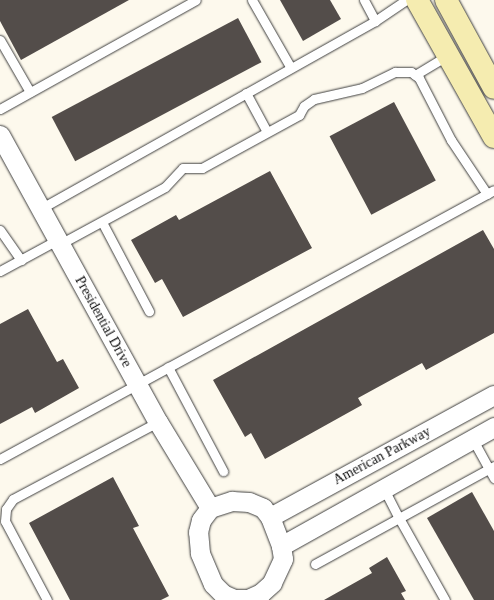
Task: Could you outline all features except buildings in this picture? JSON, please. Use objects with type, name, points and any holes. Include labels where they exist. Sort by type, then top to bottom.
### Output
[{"type":"street","points":[[417,0],[494,138]]},
{"type":"street","points":[[446,0],[494,88]]},
{"type":"street","name":"Presidential Drive","points":[[0,134],[158,422],[210,508]]},
{"type":"street","name":"American Parkway","points":[[270,517],[494,395]]},
{"type":"street","points":[[459,415],[472,438]]},
{"type":"street","name":"American Parkway","points":[[281,546],[383,487],[494,427]]},
{"type":"street","points":[[370,463],[383,487]]},
{"type":"street","points":[[232,501],[249,502],[263,508],[270,517],[281,546],[282,559],[272,584],[261,593],[248,599],[234,599],[222,594],[206,571],[200,553],[198,532],[201,520],[210,508],[232,501]]},
{"type":"lane","points":[[0,109],[196,0]]},
{"type":"lane","points":[[252,0],[291,68]]},
{"type":"lane","points":[[364,0],[376,21]]},
{"type":"lane","points":[[40,209],[376,21],[406,0]]},
{"type":"lane","points":[[0,40],[30,92]]},
{"type":"lane","points":[[415,75],[448,55]]},
{"type":"lane","points":[[0,271],[102,222],[165,187],[184,168],[202,168],[299,115],[304,106],[314,99],[362,88],[395,72],[411,72],[419,78],[466,166],[492,193],[0,459]]},
{"type":"lane","points":[[246,94],[267,132]]},
{"type":"lane","points":[[102,222],[149,311]]},
{"type":"lane","points":[[0,230],[21,260]]},
{"type":"lane","points":[[168,367],[223,471]]},
{"type":"lane","points":[[47,600],[5,521],[6,510],[13,499],[158,422]]},
{"type":"lane","points":[[472,438],[491,468],[494,478]]},
{"type":"lane","points":[[315,564],[491,468]]},
{"type":"lane","points":[[383,487],[444,600]]}]
